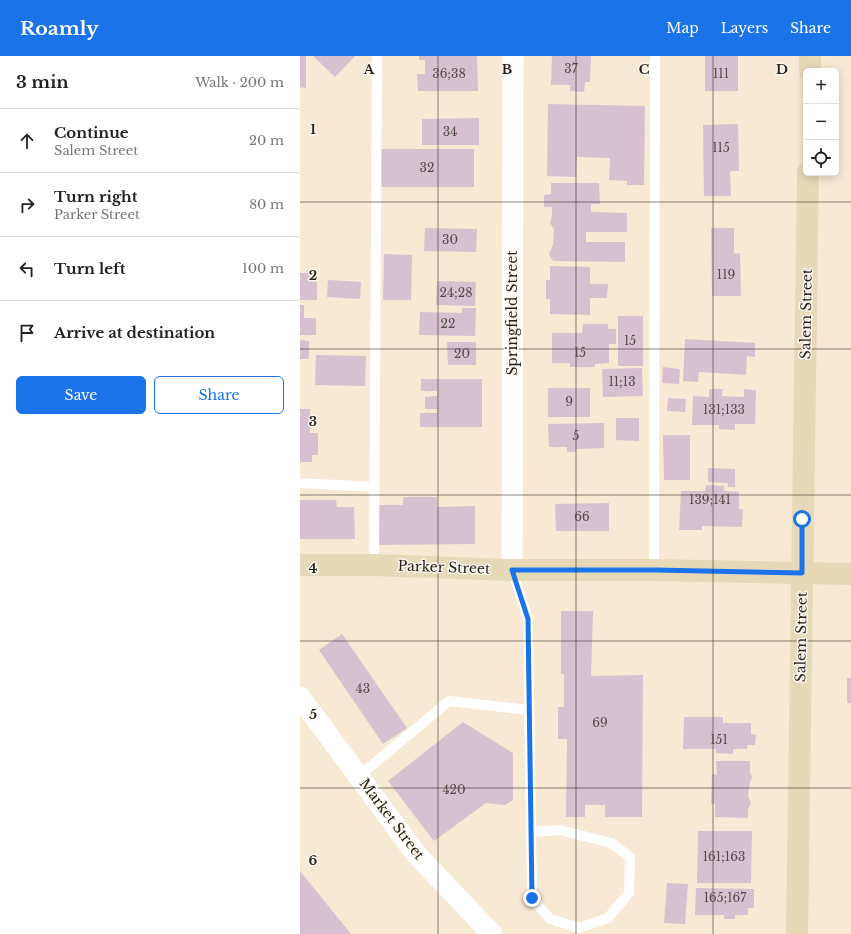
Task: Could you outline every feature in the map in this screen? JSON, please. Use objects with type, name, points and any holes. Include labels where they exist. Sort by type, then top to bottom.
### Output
[{"type":"main road","points":[[810,56],[810,68]]},
{"type":"main road","name":"Salem Street","points":[[797,934],[808,176]]},
{"type":"main road","name":"Parker Street","points":[[300,565],[374,565],[512,570],[654,570],[851,574]]},
{"type":"street","name":"Springfield Street","points":[[512,570],[513,56]]},
{"type":"street","name":"Market Street","points":[[300,697],[416,854],[492,934]]},
{"type":"lane","points":[[374,565],[377,56]]},
{"type":"lane","points":[[654,570],[656,56]]},
{"type":"lane","points":[[300,483],[374,487]]},
{"type":"lane","points":[[512,570],[528,619],[532,898],[550,919],[579,928],[608,918],[629,893],[630,857],[611,843],[560,830],[532,832]]},
{"type":"lane","points":[[359,776],[449,701],[529,710]]},
{"type":"building","points":[[300,56],[306,56],[306,88],[300,87]]},
{"type":"building","points":[[313,56],[355,56],[335,77]]},
{"type":"building","points":[[419,56],[477,56],[478,91],[418,91],[417,74],[425,74],[425,60],[419,60]]},
{"type":"building","points":[[552,56],[591,56],[590,82],[585,82],[584,92],[570,91],[571,85],[551,85]]},
{"type":"building","points":[[705,56],[738,56],[738,91],[705,91]]},
{"type":"building","points":[[548,104],[645,106],[644,185],[627,185],[627,181],[609,180],[610,158],[577,157],[576,177],[547,176]]},
{"type":"building","points":[[479,118],[479,145],[422,145],[422,119]]},
{"type":"building","points":[[738,124],[739,171],[730,171],[731,196],[704,196],[703,125]]},
{"type":"building","points":[[381,149],[474,149],[474,187],[381,187]]},
{"type":"building","points":[[551,183],[599,183],[600,204],[591,204],[591,212],[627,213],[627,232],[586,232],[586,242],[625,242],[625,262],[553,261],[549,254],[553,245],[554,229],[550,223],[552,207],[544,207],[544,195],[551,194]]},
{"type":"building","points":[[425,228],[477,229],[476,252],[424,251]]},
{"type":"building","points":[[711,228],[734,228],[734,254],[740,253],[741,296],[712,296]]},
{"type":"building","points":[[384,254],[412,255],[411,300],[383,300]]},
{"type":"building","points":[[550,266],[590,267],[590,284],[608,284],[607,298],[590,298],[590,315],[550,314],[550,299],[546,299],[546,280],[550,280]]},
{"type":"building","points":[[300,273],[317,273],[317,300],[300,300]]},
{"type":"building","points":[[328,280],[361,282],[360,299],[327,297]]},
{"type":"building","points":[[437,281],[476,282],[475,306],[436,305]]},
{"type":"building","points":[[300,305],[304,305],[304,318],[316,318],[316,335],[300,335]]},
{"type":"building","points":[[462,308],[476,308],[475,336],[419,335],[420,312],[462,313]]},
{"type":"building","points":[[618,316],[643,316],[643,366],[618,366]]},
{"type":"building","points":[[583,324],[608,324],[608,329],[616,329],[616,344],[609,344],[609,363],[595,364],[595,367],[570,367],[570,363],[552,363],[552,333],[582,333]]},
{"type":"building","points":[[685,339],[755,343],[755,357],[747,356],[746,375],[699,372],[698,382],[683,381]]},
{"type":"building","points":[[300,340],[309,341],[309,359],[300,359]]},
{"type":"building","points":[[447,342],[476,342],[476,365],[448,365]]},
{"type":"building","points":[[316,355],[366,356],[365,386],[315,385]]},
{"type":"building","points":[[663,367],[680,369],[679,384],[662,383]]},
{"type":"building","points":[[642,368],[643,396],[603,397],[602,369]]},
{"type":"building","points":[[421,379],[482,379],[482,427],[420,427],[420,413],[437,413],[437,409],[425,409],[425,397],[437,396],[437,391],[421,391]]},
{"type":"building","points":[[548,388],[590,388],[590,417],[548,417]]},
{"type":"building","points":[[709,389],[723,389],[722,396],[744,397],[744,389],[756,390],[755,424],[735,424],[735,430],[719,429],[719,425],[692,425],[693,396],[709,397]]},
{"type":"building","points":[[668,398],[686,399],[685,412],[667,411]]},
{"type":"building","points":[[300,409],[310,409],[310,433],[318,433],[318,455],[312,455],[312,462],[300,462]]},
{"type":"building","points":[[616,418],[639,418],[639,441],[616,440]]},
{"type":"building","points":[[604,423],[604,448],[576,449],[576,452],[567,452],[567,447],[549,447],[548,424]]},
{"type":"building","points":[[663,435],[690,435],[690,480],[664,480]]},
{"type":"building","points":[[708,468],[735,469],[735,487],[728,487],[728,483],[708,482]]},
{"type":"building","points":[[706,485],[724,486],[724,491],[739,492],[739,509],[743,509],[742,527],[702,526],[702,530],[679,530],[681,491],[705,491]]},
{"type":"building","points":[[403,497],[437,497],[437,507],[475,506],[475,544],[377,545],[377,505],[403,505]]},
{"type":"building","points":[[300,500],[336,500],[337,507],[354,507],[355,539],[300,539]]},
{"type":"building","points":[[609,503],[609,531],[556,531],[555,504]]},
{"type":"building","points":[[561,611],[593,611],[591,676],[643,675],[642,817],[605,817],[605,805],[585,805],[585,817],[566,817],[567,739],[558,739],[558,707],[564,707],[564,674],[561,674]]},
{"type":"building","points":[[342,634],[407,728],[383,744],[319,650]]},
{"type":"building","points":[[847,678],[851,678],[851,703],[847,703]]},
{"type":"building","points":[[684,717],[723,717],[723,723],[751,723],[751,734],[756,735],[755,745],[747,745],[747,749],[733,749],[733,754],[716,753],[716,749],[683,749]]},
{"type":"building","points":[[463,722],[513,753],[513,800],[505,805],[486,803],[434,841],[388,781]]},
{"type":"building","points":[[716,761],[750,761],[750,772],[752,777],[748,796],[751,803],[748,809],[748,818],[715,817],[715,804],[711,803],[712,774],[717,775]]},
{"type":"building","points":[[698,831],[752,831],[751,883],[697,883]]},
{"type":"building","points":[[300,871],[351,934],[300,934]]},
{"type":"building","points":[[667,883],[688,884],[685,924],[664,923]]},
{"type":"building","points":[[696,888],[754,889],[754,908],[748,908],[748,915],[735,915],[735,919],[724,919],[724,915],[695,915]]},
{"type":"route","points":[[532,898],[528,619],[512,570],[654,570],[802,573],[802,519]]}]
